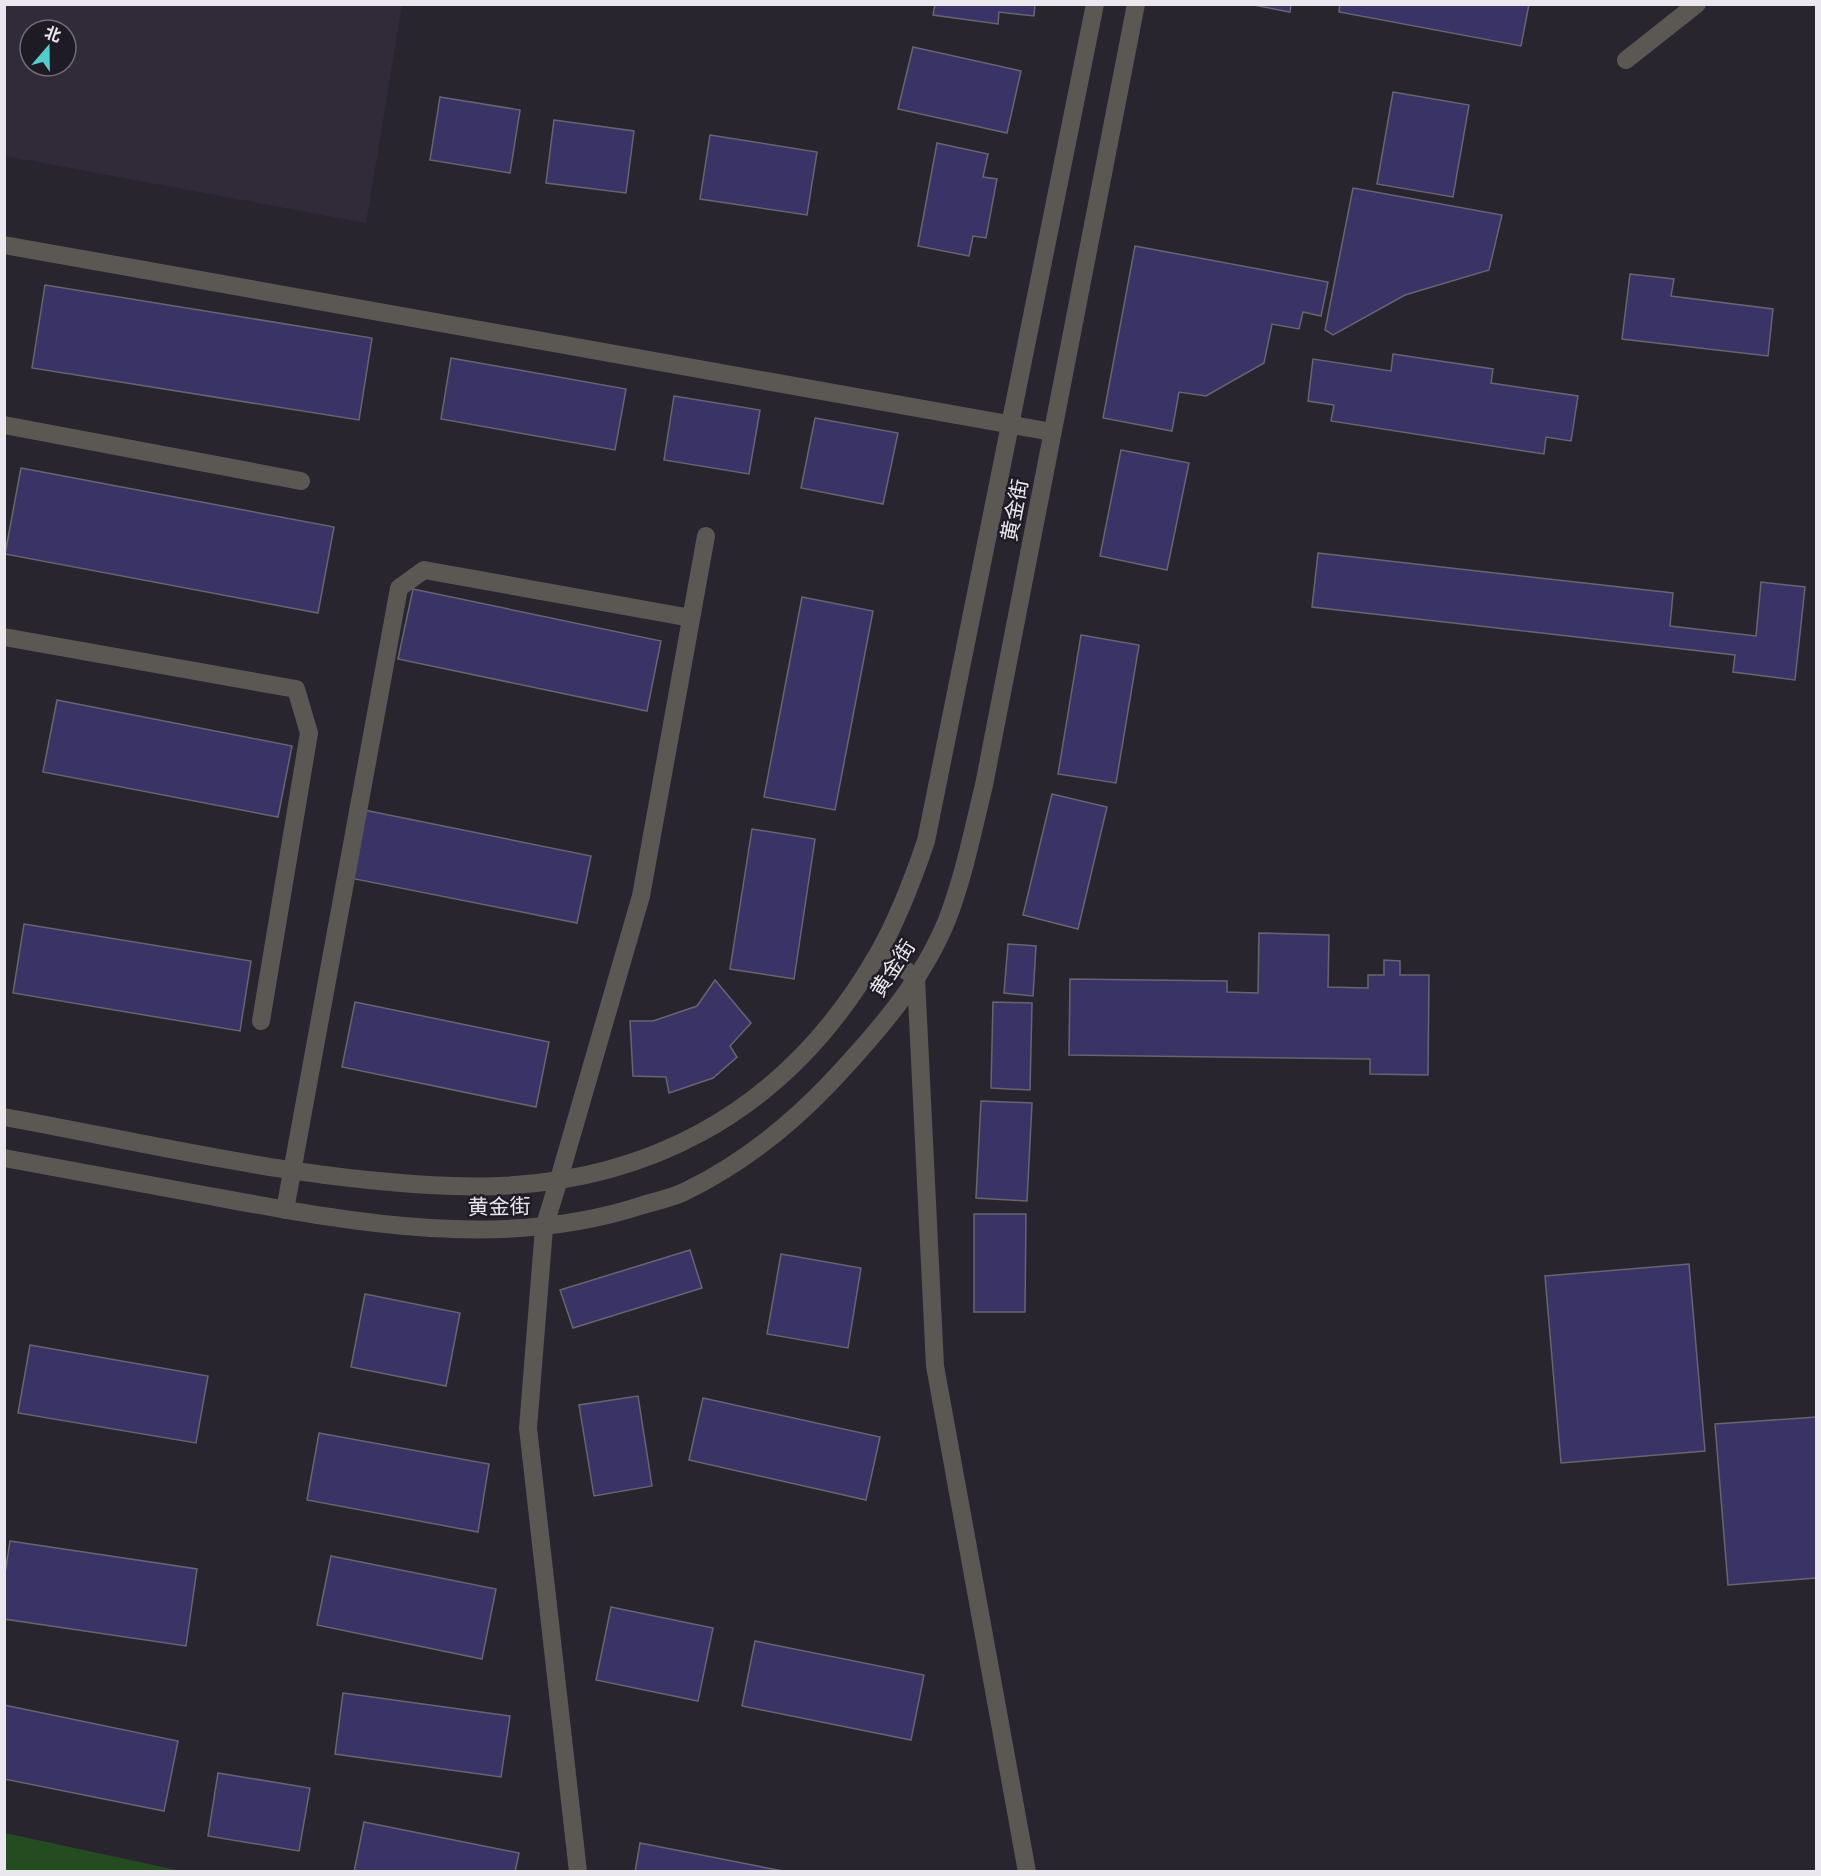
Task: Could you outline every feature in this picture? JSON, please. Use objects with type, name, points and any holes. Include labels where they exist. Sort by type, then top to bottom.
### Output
[{"type":"street","name":"黄金街","points":[[4,1117],[292,1170],[375,1181],[455,1187],[536,1183],[611,1169],[678,1145],[734,1115],[794,1065],[844,1006],[880,951],[907,895],[926,841],[1095,4]]},
{"type":"street","name":"黄金街","points":[[4,1158],[285,1210],[377,1223],[461,1230],[544,1228],[618,1214],[683,1192],[749,1154],[814,1100],[870,1040],[916,978],[946,921],[966,859],[1136,4]]},
{"type":"street","points":[[1626,60],[1697,4]]},
{"type":"street","points":[[4,245],[1052,432]]},
{"type":"street","points":[[4,425],[301,481]]},
{"type":"street","points":[[578,1872],[528,1428],[544,1228],[641,896],[706,536]]},
{"type":"street","points":[[285,1210],[399,588],[424,570],[691,618]]},
{"type":"street","points":[[4,637],[296,688],[309,733],[261,1021]]},
{"type":"street","points":[[880,951],[916,978],[935,1366],[1027,1872]]},
{"type":"shaded area","points":[[4,5],[402,5],[366,223],[5,156]]},
{"type":"green space","points":[[5,1833],[181,1871],[5,1871]]},
{"type":"building","points":[[935,4],[1035,4],[1034,16],[999,12],[998,24],[933,15]]},
{"type":"building","points":[[1248,4],[1291,4],[1290,12]]},
{"type":"building","points":[[1340,4],[1529,4],[1521,46],[1339,12]]},
{"type":"building","points":[[913,47],[1021,71],[1007,133],[898,109]]},
{"type":"building","points":[[1393,92],[1469,105],[1453,197],[1377,184]]},
{"type":"building","points":[[440,97],[520,110],[510,173],[430,160]]},
{"type":"building","points":[[554,120],[634,131],[626,193],[546,183]]},
{"type":"building","points":[[710,135],[817,152],[807,215],[700,199]]},
{"type":"building","points":[[937,143],[988,154],[983,177],[997,179],[986,238],[973,236],[969,256],[918,246]]},
{"type":"building","points":[[1353,188],[1502,215],[1489,270],[1405,295],[1333,335],[1325,330]]},
{"type":"building","points":[[1135,246],[1328,282],[1321,316],[1303,312],[1299,329],[1272,324],[1264,363],[1206,396],[1179,392],[1172,431],[1103,418]]},
{"type":"building","points":[[1630,274],[1674,279],[1671,296],[1773,309],[1768,356],[1622,339]]},
{"type":"building","points":[[45,285],[372,338],[359,420],[32,368]]},
{"type":"building","points":[[1393,354],[1493,369],[1491,383],[1578,396],[1571,441],[1546,437],[1544,454],[1331,421],[1334,405],[1308,401],[1313,359],[1391,371]]},
{"type":"building","points":[[451,358],[626,389],[615,450],[441,419]]},
{"type":"building","points":[[674,396],[760,410],[749,474],[664,460]]},
{"type":"building","points":[[815,418],[898,433],[883,504],[801,488]]},
{"type":"building","points":[[1121,450],[1189,463],[1167,570],[1100,556]]},
{"type":"building","points":[[21,468],[334,527],[318,613],[5,554]]},
{"type":"building","points":[[1318,553],[1673,593],[1670,626],[1756,636],[1761,582],[1805,587],[1795,680],[1733,672],[1735,655],[1312,607]]},
{"type":"building","points":[[413,589],[661,641],[647,711],[398,659]]},
{"type":"building","points":[[802,597],[873,611],[835,810],[764,797]]},
{"type":"building","points":[[1081,635],[1139,645],[1116,783],[1058,774]]},
{"type":"building","points":[[57,700],[292,746],[278,817],[43,772]]},
{"type":"building","points":[[1052,794],[1107,807],[1078,929],[1023,915]]},
{"type":"building","points":[[364,810],[591,856],[577,923],[350,878]]},
{"type":"building","points":[[752,829],[815,839],[794,979],[730,969]]},
{"type":"building","points":[[24,924],[251,961],[240,1031],[13,993]]},
{"type":"building","points":[[1259,933],[1329,935],[1328,987],[1368,988],[1368,975],[1384,975],[1384,960],[1400,961],[1400,975],[1429,975],[1428,1075],[1370,1074],[1370,1059],[1069,1055],[1070,979],[1227,981],[1227,992],[1258,993]]},
{"type":"building","points":[[1008,944],[1036,946],[1033,996],[1004,993]]},
{"type":"building","points":[[715,980],[751,1023],[730,1046],[737,1057],[713,1078],[669,1093],[666,1077],[633,1076],[630,1021],[653,1021],[697,1006]]},
{"type":"building","points":[[355,1002],[549,1042],[536,1107],[342,1067]]},
{"type":"building","points":[[993,1002],[1032,1003],[1030,1090],[991,1088]]},
{"type":"building","points":[[981,1101],[1032,1103],[1027,1201],[976,1198]]},
{"type":"building","points":[[974,1214],[1026,1214],[1025,1312],[974,1312]]},
{"type":"building","points":[[690,1250],[702,1288],[573,1328],[560,1290]]},
{"type":"building","points":[[781,1254],[861,1268],[848,1348],[767,1334]]},
{"type":"building","points":[[1689,1264],[1705,1451],[1561,1463],[1545,1276]]},
{"type":"building","points":[[365,1294],[460,1313],[446,1386],[351,1367]]},
{"type":"building","points":[[30,1345],[208,1376],[196,1443],[18,1413]]},
{"type":"building","points":[[638,1396],[652,1486],[594,1496],[579,1405]]},
{"type":"building","points":[[703,1398],[880,1437],[866,1500],[689,1460]]},
{"type":"building","points":[[1816,1417],[1816,1578],[1728,1585],[1715,1424]]},
{"type":"building","points":[[319,1433],[489,1464],[478,1532],[307,1500]]},
{"type":"building","points":[[10,1541],[197,1569],[186,1646],[4,1619],[4,1580]]},
{"type":"building","points":[[331,1556],[496,1589],[482,1659],[317,1625]]},
{"type":"building","points":[[611,1607],[713,1628],[698,1701],[596,1680]]},
{"type":"building","points":[[755,1641],[924,1675],[911,1740],[742,1706]]},
{"type":"building","points":[[343,1693],[510,1716],[501,1777],[335,1754]]},
{"type":"building","points":[[4,1705],[178,1741],[164,1811],[4,1779]]},
{"type":"building","points":[[218,1773],[310,1788],[299,1851],[208,1836]]},
{"type":"building","points":[[364,1822],[519,1853],[515,1872],[354,1872]]},
{"type":"building","points":[[640,1843],[788,1872],[635,1872]]}]
